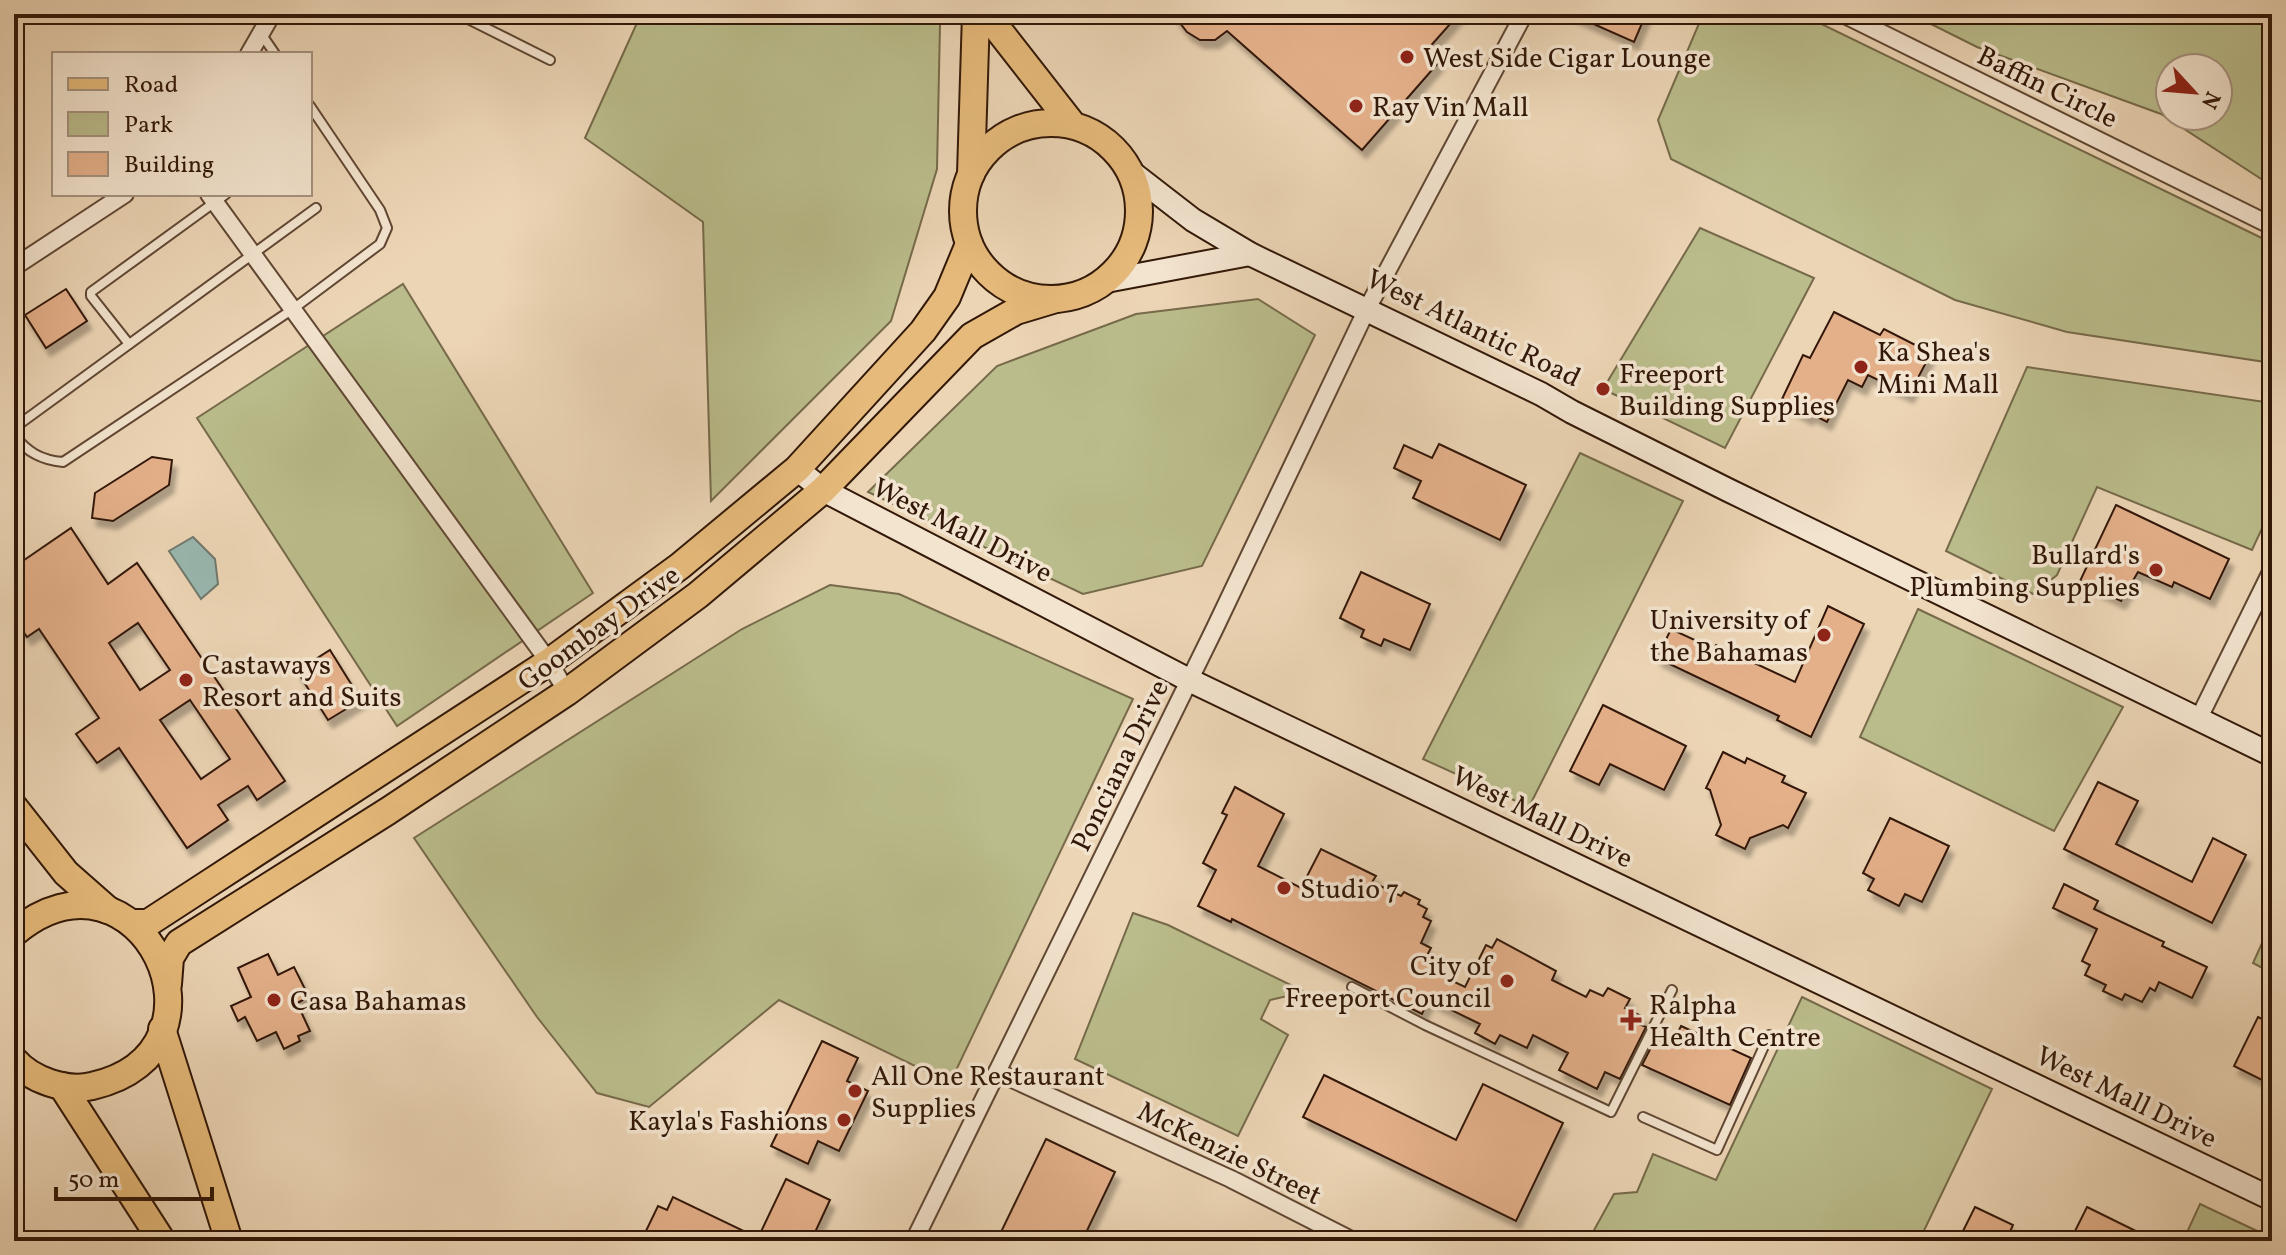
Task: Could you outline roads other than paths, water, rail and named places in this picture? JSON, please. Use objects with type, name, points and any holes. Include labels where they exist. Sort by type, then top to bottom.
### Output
[{"type":"main road","points":[[971,174],[988,149],[1012,131],[1042,123],[1072,124],[1090,131],[1106,141],[1131,172],[1138,195],[1139,219],[1134,242],[1122,263],[1106,281],[1082,294],[1056,299],[1029,297],[1004,286],[983,268],[969,244],[963,221],[964,197],[971,174],[976,14]]},
{"type":"main road","points":[[986,14],[1072,124]]},
{"type":"main road","name":"Goombay Drive","points":[[121,917],[148,923],[549,662],[680,566],[797,469],[936,314],[959,271],[969,244]]},
{"type":"main road","name":"Goombay Drive","points":[[162,1029],[168,1007],[170,958],[179,943],[388,811],[567,692],[698,595],[823,490],[972,336],[1009,314],[1056,299]]},
{"type":"main road","points":[[369,778],[388,811]]},
{"type":"main road","points":[[14,807],[66,873],[149,940],[161,961],[168,984]]},
{"type":"main road","points":[[14,933],[36,917],[60,908],[86,906],[121,917]]},
{"type":"main road","points":[[14,1060],[38,1078],[62,1086],[87,1087],[111,1081],[132,1069],[150,1051],[162,1029]]},
{"type":"main road","points":[[162,1029],[229,1241]]},
{"type":"main road","points":[[62,1086],[162,1241]]},
{"type":"street","points":[[250,52],[272,14]]},
{"type":"street","name":"Ponciana Drive","points":[[914,1241],[1367,309],[1524,14]]},
{"type":"street","name":"Baffin Circle","points":[[1843,14],[2272,226]]},
{"type":"street","name":"West Atlantic Road","points":[[1131,172],[1193,220],[1250,254],[2272,755]]},
{"type":"street","points":[[14,267],[122,196]]},
{"type":"street","points":[[217,196],[252,254],[549,662],[567,692]]},
{"type":"street","points":[[1106,281],[1250,254]]},
{"type":"street","name":"West Mall Drive","points":[[797,469],[823,490],[1189,680],[2272,1199]]},
{"type":"street","points":[[2198,720],[2272,570]]},
{"type":"street","name":"McKenzie Street","points":[[997,1072],[1231,1179],[1353,1241]]},
{"type":"lane","points":[[458,14],[550,60]]},
{"type":"lane","points":[[262,35],[274,52]]},
{"type":"lane","points":[[14,435],[24,449],[47,460],[63,462],[293,309],[380,244],[387,228],[380,210],[312,109]]},
{"type":"lane","points":[[129,344],[91,292],[217,196]]},
{"type":"lane","points":[[14,428],[316,208]]},
{"type":"lane","points":[[1352,987],[1425,1025],[1611,1112],[1672,990]]},
{"type":"lane","points":[[1643,1117],[1717,1150],[1769,1035]]},
{"type":"water","points":[[193,537],[215,559],[218,584],[201,599],[169,551]]},
{"type":"place","name":"West Side Cigar Lounge","points":[[1407,57]]},
{"type":"place","name":"Ray Vin Mall","points":[[1356,106]]},
{"type":"place","name":"Ka Shea's Mini Mall","points":[[1861,367]]},
{"type":"place","name":"Freeport Building Supplies","points":[[1603,389]]},
{"type":"place","name":"Bullard's Plumbing Supplies","points":[[2156,570]]},
{"type":"place","name":"University of the Bahamas","points":[[1824,635]]},
{"type":"place","name":"Castaways Resort and Suits","points":[[186,680]]},
{"type":"place","name":"Studio 7","points":[[1284,888]]},
{"type":"place","name":"City of Freeport Council","points":[[1507,981]]},
{"type":"place","name":"Casa Bahamas","points":[[274,1000]]},
{"type":"place","name":"Ralpha Health Centre","points":[[1631,1020]]},
{"type":"place","name":"All One Restaurant Supplies","points":[[855,1091]]},
{"type":"place","name":"Kayla's Fashions","points":[[844,1120]]}]
